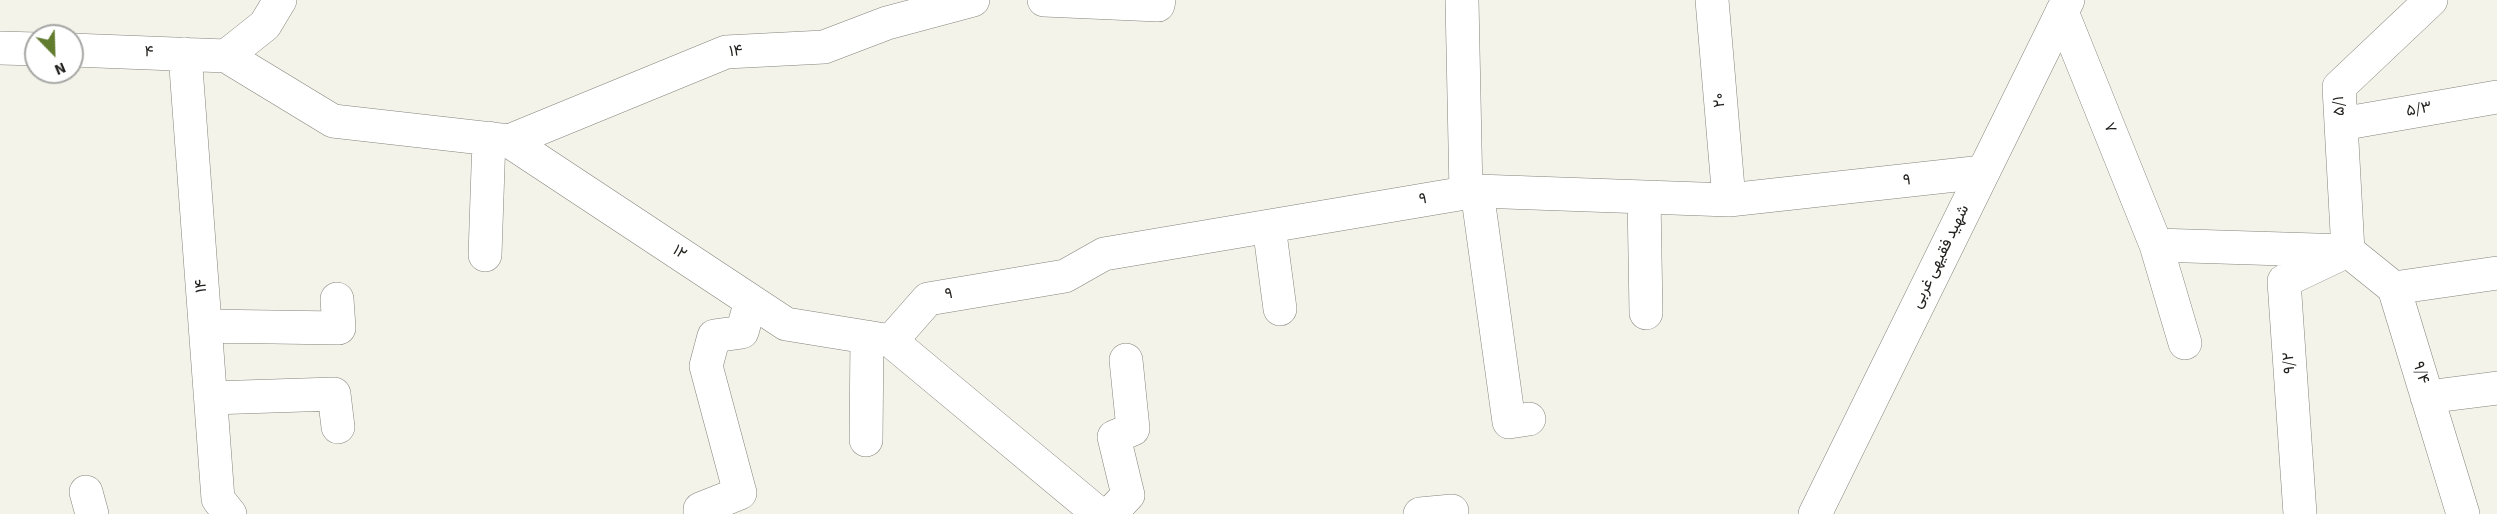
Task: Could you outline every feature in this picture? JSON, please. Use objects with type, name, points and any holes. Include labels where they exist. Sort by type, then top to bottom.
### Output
[{"type":"street","points":[[226,56],[265,25],[280,0]]},
{"type":"street","name":"۱۴","points":[[499,140],[726,52],[824,47],[887,23],[974,0]]},
{"type":"street","points":[[1044,0],[1158,5],[1159,0]]},
{"type":"street","points":[[1462,0],[1472,192],[1509,422],[1529,418]]},
{"type":"street","name":"۲۰","points":[[1712,0],[1729,200]]},
{"type":"street","name":"۵/۱","points":[[2348,251],[2339,87],[2431,0]]},
{"type":"street","name":"شهید فقیهی غربی","points":[[1815,514],[2065,6]]},
{"type":"street","name":"۷","points":[[2065,6],[2156,245],[2185,343]]},
{"type":"street","points":[[0,48],[24,49]]},
{"type":"street","name":"۴","points":[[84,50],[226,56]]},
{"type":"street","name":"۱۴","points":[[185,54],[218,498],[230,514]]},
{"type":"street","name":"۱۲","points":[[226,56],[333,121],[499,140],[786,324],[879,339]]},
{"type":"street","name":"۵/۳","points":[[2341,124],[2497,97]]},
{"type":"street","points":[[485,255],[499,140]]},
{"type":"street","name":"۹","points":[[879,339],[928,299],[1065,276],[1104,254],[1472,192],[1729,200],[1983,172]]},
{"type":"street","points":[[1644,197],[1646,313]]},
{"type":"street","points":[[1269,226],[1280,309]]},
{"type":"street","points":[[2156,245],[2348,251],[2394,288],[2497,273]]},
{"type":"street","name":"۹/۲","points":[[2300,514],[2284,281],[2348,251]]},
{"type":"street","name":"۹/۴","points":[[2394,288],[2463,514]]},
{"type":"street","points":[[206,326],[339,328],[337,300]]},
{"type":"street","points":[[700,514],[700,509],[740,493],[706,366],[714,336],[742,332],[751,301]]},
{"type":"street","points":[[866,440],[879,339]]},
{"type":"street","points":[[879,339],[1099,514]]},
{"type":"street","points":[[1110,514],[1128,495],[1114,437],[1133,429],[1126,360]]},
{"type":"street","points":[[2427,397],[2497,388]]},
{"type":"street","points":[[211,398],[334,394],[338,427]]}]
